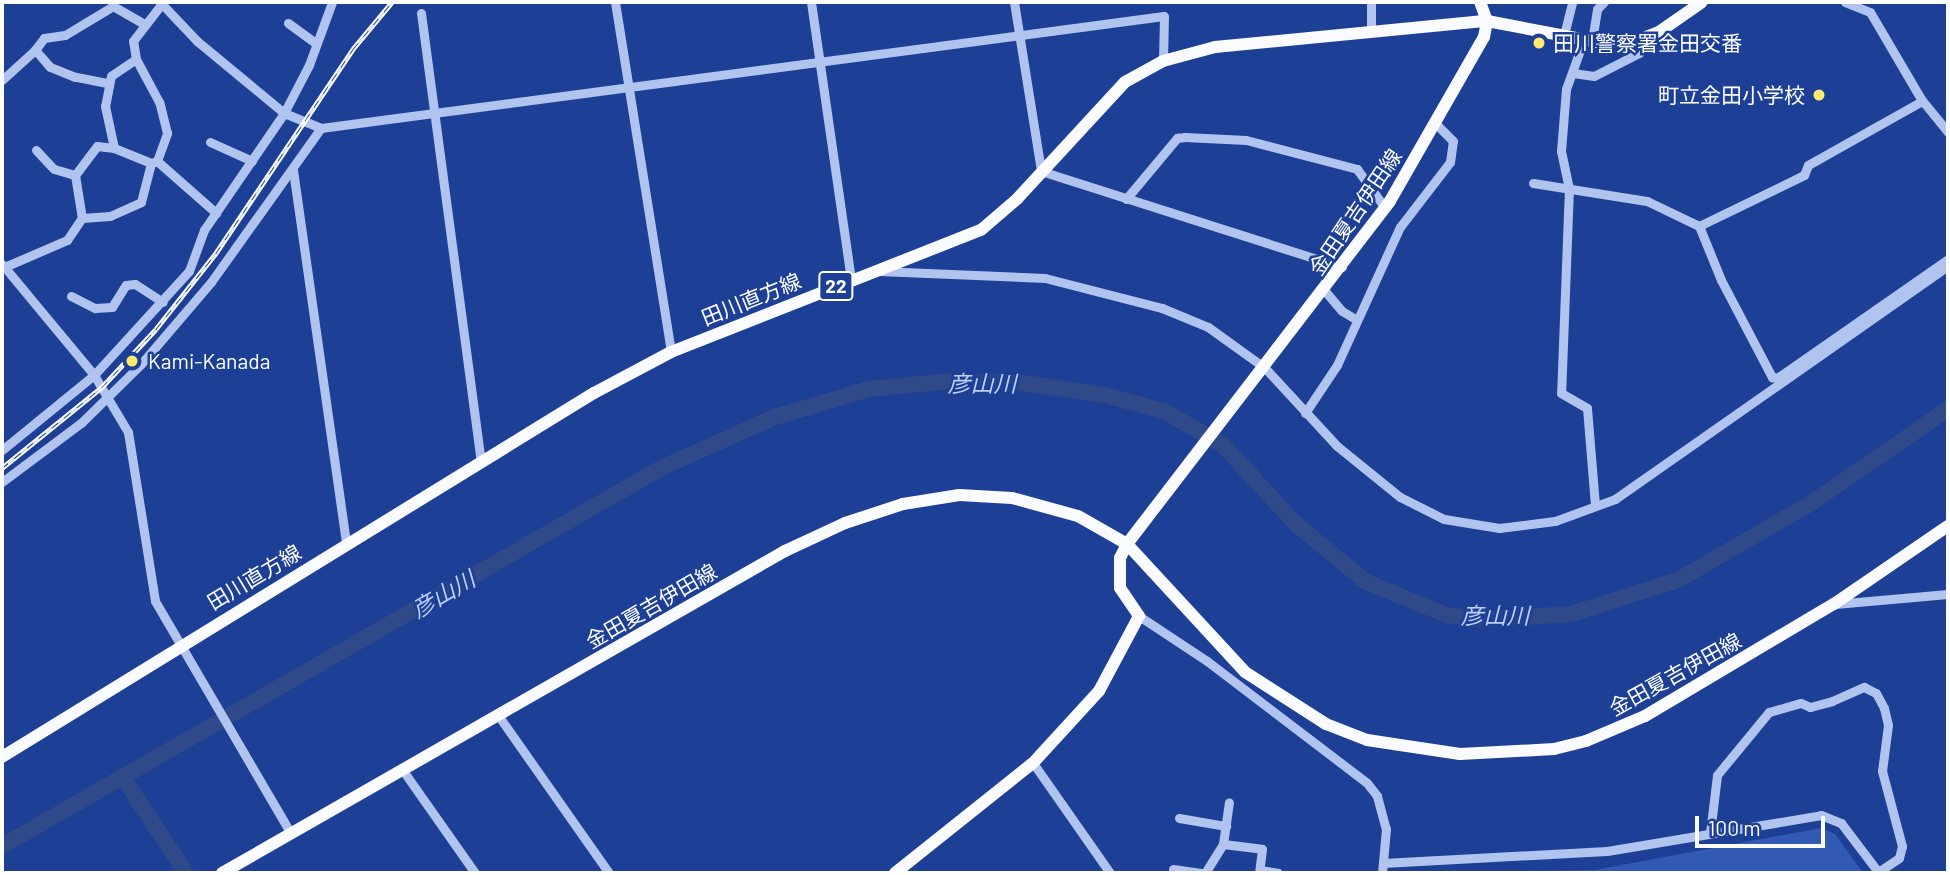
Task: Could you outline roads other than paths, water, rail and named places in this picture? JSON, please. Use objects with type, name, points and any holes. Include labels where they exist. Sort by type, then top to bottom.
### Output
[{"type":"main road","points":[[1479,2],[1487,20]]},
{"type":"main road","name":"田川直方線","points":[[2,757],[178,645],[481,462],[671,352],[877,270],[925,256],[981,230],[1125,82],[1163,61],[1215,47],[1487,20],[1588,40],[1645,37],[1702,2]]},
{"type":"main road","name":"金田夏吉伊田線","points":[[1139,616],[1120,588],[1120,558],[1131,539],[1325,291],[1385,208],[1484,37],[1487,20]]},
{"type":"main road","name":"金田夏吉伊田線","points":[[222,873],[287,826],[404,772],[785,551],[845,523],[903,504],[960,495],[1012,498],[1078,516],[1131,539],[1214,643],[1256,680],[1349,734],[1461,754],[1526,753],[1586,741],[1645,716],[1835,604],[1948,526]]},
{"type":"main road","points":[[895,873],[1033,763],[1099,691],[1139,616]]},
{"type":"street","points":[[82,218],[110,216],[141,202],[167,133],[159,103],[136,59],[134,34],[162,2],[197,41],[284,113],[321,128],[1164,16],[1163,61]]},
{"type":"street","points":[[2,450],[94,375],[189,271],[204,230],[284,113],[332,2]]},
{"type":"street","points":[[615,2],[626,87],[671,352]]},
{"type":"street","points":[[811,2],[851,281]]},
{"type":"street","points":[[1014,2],[1041,171],[1342,267]]},
{"type":"street","points":[[1371,2],[1371,32]]},
{"type":"street","points":[[1564,35],[1572,2]]},
{"type":"street","points":[[1595,506],[1587,408],[1561,393],[1569,188],[1561,151],[1566,89],[1588,40],[1597,9],[1604,2]]},
{"type":"street","points":[[1852,2],[1870,12],[1922,101],[1948,132]]},
{"type":"street","points":[[2,80],[35,50],[44,38],[65,35],[113,6],[143,23]]},
{"type":"street","points":[[421,13],[481,462]]},
{"type":"street","points":[[288,23],[316,43]]},
{"type":"street","points":[[1573,73],[1594,75],[1639,53],[1645,37]]},
{"type":"street","points":[[35,50],[50,67],[107,83]]},
{"type":"street","points":[[114,148],[105,106],[107,83],[136,59]]},
{"type":"street","points":[[1699,226],[1804,175],[1808,165],[1922,101]]},
{"type":"street","points":[[1305,413],[1337,365],[1400,227],[1450,162],[1453,141],[1436,124]]},
{"type":"street","points":[[2,482],[80,423],[141,364],[211,282],[293,170],[300,152],[321,128]]},
{"type":"street","points":[[1126,199],[1177,138],[1185,137],[1246,140],[1357,169],[1385,208]]},
{"type":"street","points":[[210,142],[252,161]]},
{"type":"street","points":[[216,213],[154,162],[114,148],[97,146],[75,175],[82,218],[67,240],[3,266],[94,375],[128,432],[149,577],[155,601],[178,645],[287,826]]},
{"type":"street","points":[[36,150],[54,169],[75,175]]},
{"type":"street","points":[[293,170],[345,544]]},
{"type":"street","points":[[1533,183],[1647,201],[1699,226],[1721,280],[1772,377],[1777,378],[1948,266]]},
{"type":"street","points":[[877,270],[1075,282],[1134,298],[1208,327],[1262,371],[1337,446],[1400,497],[1444,519],[1474,527],[1529,527],[1615,499],[1948,259]]},
{"type":"street","points":[[71,296],[95,308],[112,307],[126,285],[135,284],[163,302]]},
{"type":"street","points":[[1325,291],[1342,311],[1357,320]]},
{"type":"street","points":[[1835,604],[1948,594]]},
{"type":"street","points":[[1139,616],[1208,662],[1367,783],[1382,811],[1382,873]]},
{"type":"street","points":[[1383,863],[1607,851],[1821,815],[1841,823],[1879,873],[1899,858],[1902,846],[1882,771],[1888,732],[1884,708],[1876,693],[1864,687],[1810,707],[1801,703],[1769,712],[1717,775],[1710,833]]},
{"type":"street","points":[[500,718],[609,873]]},
{"type":"street","points":[[1033,763],[1110,873]]},
{"type":"street","points":[[404,772],[475,873]]},
{"type":"street","points":[[1173,869],[1204,873],[1223,844],[1229,802]]},
{"type":"street","points":[[1179,818],[1226,826]]},
{"type":"street","points":[[1223,844],[1262,849],[1259,872],[1278,873]]},
{"type":"waterway","name":"彦山川","points":[[2,846],[663,467],[775,417],[869,389],[951,381],[1022,383],[1105,395],[1164,411],[1223,445],[1296,524],[1366,582],[1447,615],[1482,620],[1571,614],[1678,580],[1813,502],[1948,409]]},
{"type":"waterway","points":[[122,776],[186,873]]},
{"type":"railway","points":[[2,468],[102,387],[156,329],[216,253],[353,49],[392,2]]},
{"type":"place","name":"田川警察署金田交番","points":[[1539,43]]},
{"type":"place","name":"町立金田小学校","points":[[1819,95]]},
{"type":"place","name":"Kami-Kanada","points":[[132,361]]}]
